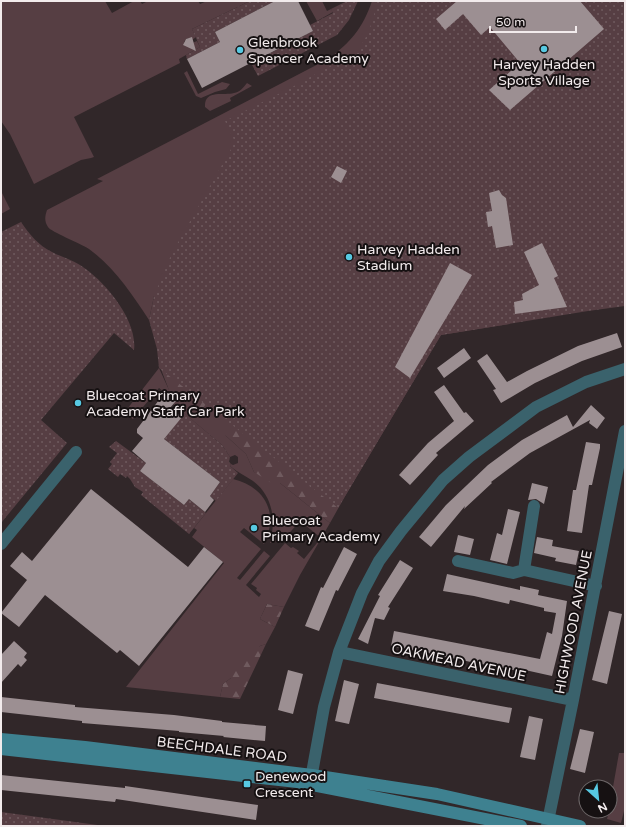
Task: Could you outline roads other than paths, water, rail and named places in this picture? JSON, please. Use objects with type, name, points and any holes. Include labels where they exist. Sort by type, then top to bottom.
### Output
[{"type":"street","points":[[311,780],[324,707],[338,652],[362,593],[379,561],[401,531],[443,480],[469,457],[536,407],[586,382],[625,369]]},
{"type":"street","name":"HIGHWOOD AVENUE","points":[[548,822],[596,586],[625,432]]},
{"type":"street","points":[[1,544],[76,452]]},
{"type":"street","points":[[524,570],[534,506]]},
{"type":"street","points":[[458,561],[513,573],[524,570],[596,586]]},
{"type":"street","name":"OAKMEAD AVENUE","points":[[338,652],[573,700]]},
{"type":"street","name":"BEECHDALE ROAD","points":[[1,739],[85,747],[311,780],[521,826]]},
{"type":"street","name":"BEECHDALE ROAD","points":[[1,749],[437,794],[548,822],[580,826]]},
{"type":"place","name":"Harvey Hadden Sports Village","points":[[544,49]]},
{"type":"place","name":"Glenbrook Spencer Academy","points":[[240,50]]},
{"type":"place","name":"Harvey Hadden Stadium","points":[[349,257]]},
{"type":"place","name":"Bluecoat Primary Academy Staff Car Park","points":[[78,403]]},
{"type":"place","name":"Bluecoat Primary Academy","points":[[254,528]]},
{"type":"place","name":"Denewood Crescent","points":[[247,784]]}]
